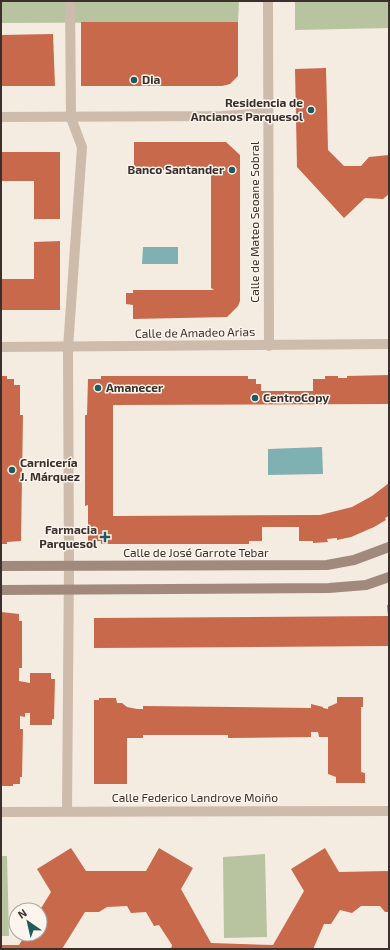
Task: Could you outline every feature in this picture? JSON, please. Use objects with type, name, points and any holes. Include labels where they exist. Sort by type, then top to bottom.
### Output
[{"type":"street","points":[[67,811],[69,567],[68,348],[82,147],[71,118],[70,1]]},
{"type":"street","name":"Calle de Mateo Seoane Sobral","points":[[268,1],[267,113],[269,346]]},
{"type":"street","points":[[1,117],[71,118],[222,116],[267,113]]},
{"type":"street","name":"Calle de Amadeo Arias","points":[[1,347],[68,348],[389,344]]},
{"type":"street","name":"Calle de José Garrote Tebar","points":[[1,566],[327,566],[354,560],[389,547]]},
{"type":"street","points":[[1,590],[329,588],[366,585],[389,577]]},
{"type":"street","name":"Calle Federico Landrove Moiño","points":[[1,812],[389,811]]},
{"type":"green space","points":[[1,1],[239,1],[238,22],[1,23]]},
{"type":"green space","points":[[295,1],[389,1],[389,28],[295,30]]},
{"type":"green space","points":[[265,854],[267,937],[224,938],[223,857]]},
{"type":"green space","points":[[1,856],[7,856],[8,936],[1,936]]},
{"type":"water","points":[[143,247],[178,247],[178,264],[142,264]]},
{"type":"water","points":[[322,447],[323,474],[268,475],[268,449]]},
{"type":"building","points":[[81,22],[238,22],[238,76],[230,84],[222,86],[81,86]]},
{"type":"building","points":[[53,34],[55,86],[1,86],[1,35]]},
{"type":"building","name":"Residencia de Ancianos Parquesol","points":[[326,68],[328,150],[344,166],[361,166],[369,157],[389,155],[389,194],[383,199],[365,198],[344,218],[297,167],[295,69]]},
{"type":"building","points":[[134,142],[226,142],[240,155],[240,301],[238,306],[227,317],[133,319],[133,305],[126,304],[126,293],[133,293],[133,290],[214,290],[211,288],[211,172],[214,172],[213,170],[134,170]]},
{"type":"building","points":[[1,152],[60,152],[60,219],[34,219],[34,181],[1,181]]},
{"type":"building","points":[[60,241],[60,310],[1,310],[1,279],[34,279],[34,242]]},
{"type":"building","points":[[389,375],[389,404],[113,405],[113,516],[320,515],[352,507],[372,496],[389,483],[389,516],[385,518],[386,520],[374,527],[351,537],[337,540],[337,538],[327,539],[328,542],[313,543],[313,541],[299,541],[299,527],[262,527],[262,541],[249,541],[249,544],[101,544],[101,541],[88,541],[88,505],[85,506],[85,415],[87,415],[88,379],[101,379],[101,376],[248,376],[248,379],[256,379],[256,384],[261,384],[261,391],[313,391],[313,379],[325,379],[325,376],[347,378],[347,376]]},
{"type":"building","points":[[1,376],[7,376],[7,379],[14,379],[14,385],[20,385],[20,415],[23,415],[21,541],[7,542],[7,544],[1,544]]},
{"type":"building","points":[[387,605],[389,605],[388,646],[94,648],[94,618],[388,616]]},
{"type":"building","points":[[1,612],[19,614],[19,621],[22,621],[22,668],[19,668],[19,681],[30,683],[30,673],[51,673],[51,679],[55,679],[54,719],[52,719],[52,725],[30,725],[30,713],[25,713],[25,717],[20,716],[20,729],[23,729],[22,777],[20,777],[20,784],[13,784],[13,786],[1,786]]},
{"type":"building","points":[[337,697],[363,697],[363,707],[361,707],[361,772],[365,773],[365,783],[336,783],[336,777],[328,774],[328,737],[319,737],[318,732],[311,732],[311,737],[228,738],[228,735],[143,735],[143,738],[127,738],[127,784],[94,784],[94,700],[99,700],[99,698],[116,698],[117,703],[122,703],[127,707],[137,709],[143,709],[143,706],[311,708],[311,704],[328,709],[328,707],[337,703]]},
{"type":"building","points":[[71,848],[86,871],[146,871],[159,848],[193,868],[181,889],[211,943],[273,945],[304,891],[291,869],[325,848],[339,872],[389,871],[389,912],[385,912],[380,906],[361,906],[352,913],[340,910],[331,924],[324,924],[314,949],[171,949],[172,945],[159,925],[154,926],[146,912],[131,913],[127,906],[107,907],[99,912],[85,912],[62,949],[1,949],[1,945],[19,945],[21,942],[48,942],[48,902],[45,902],[51,892],[37,869]]},
{"type":"place","name":"Dia","points":[[134,80]]},
{"type":"place","name":"Residencia de Ancianos Parquesol","points":[[311,110]]},
{"type":"place","name":"Banco Santander","points":[[232,170]]},
{"type":"place","name":"Amanecer","points":[[98,388]]},
{"type":"place","name":"CentroCopy","points":[[255,398]]},
{"type":"place","name":"Carnicería J. Márquez","points":[[12,470]]},
{"type":"place","name":"Farmacia Parquesol","points":[[105,537]]}]
